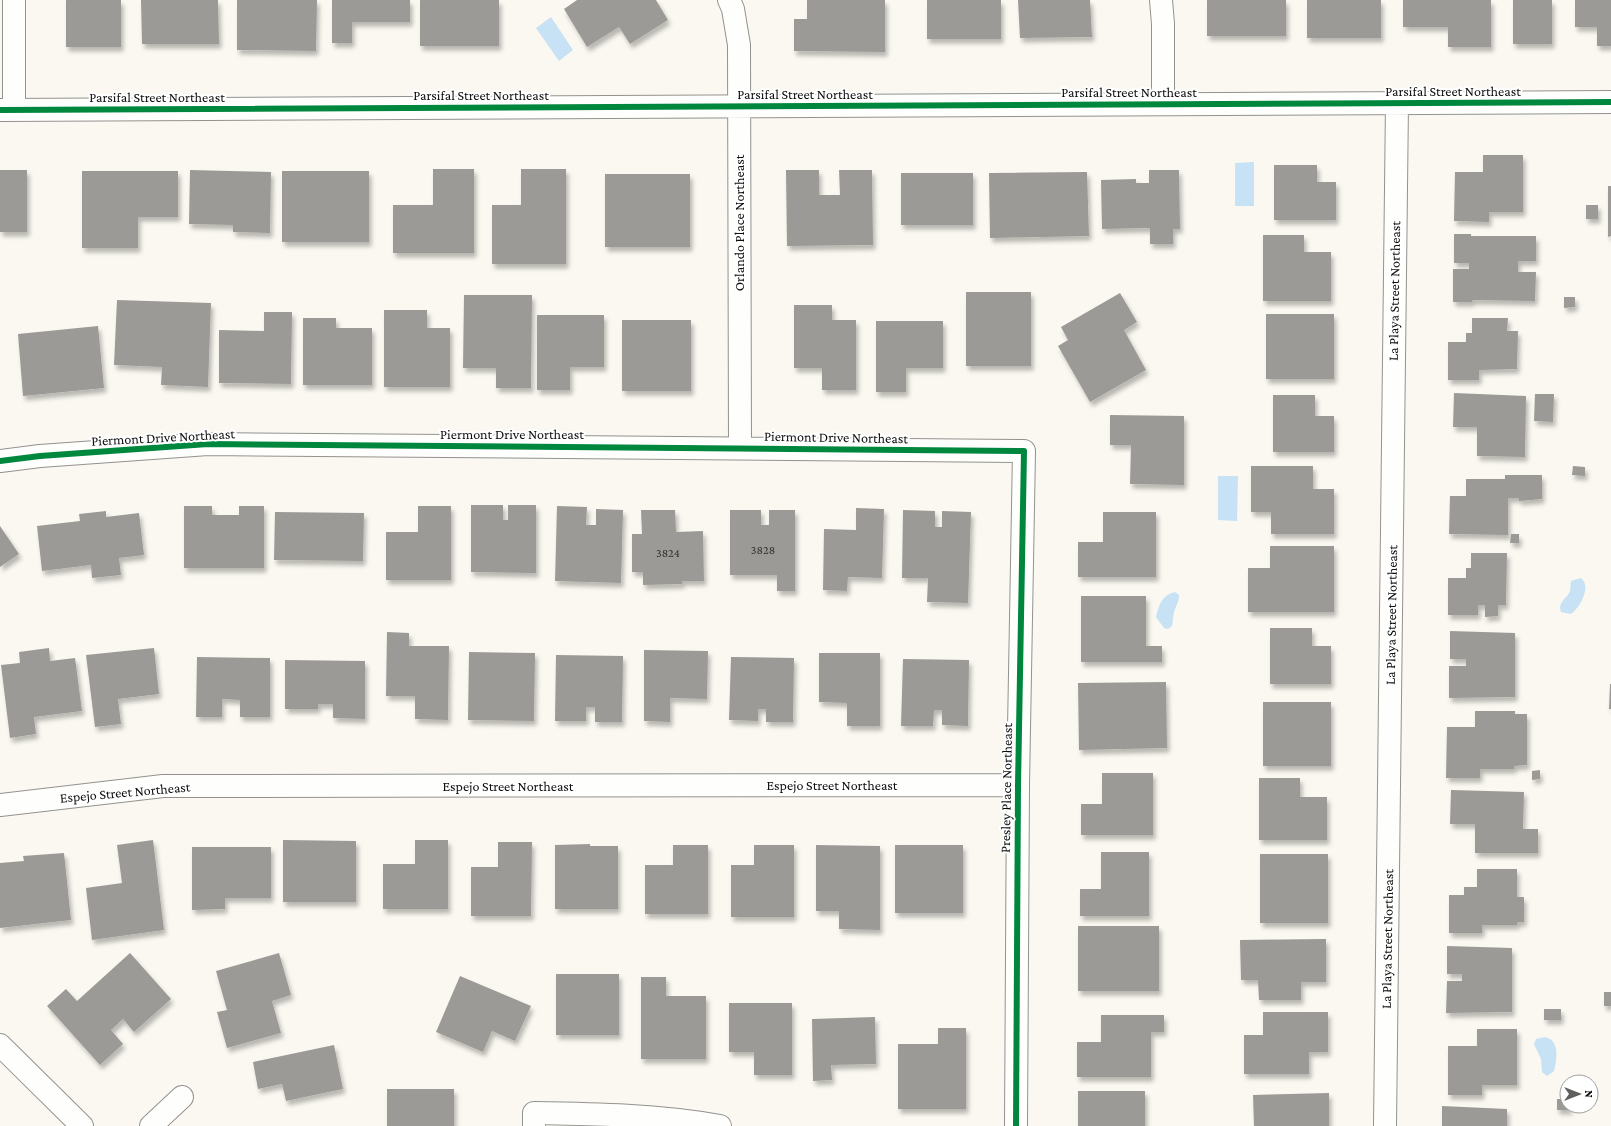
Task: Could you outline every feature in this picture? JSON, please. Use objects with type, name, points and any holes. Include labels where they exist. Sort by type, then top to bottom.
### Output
[{"type":"street","points":[[7,110],[14,0]]},
{"type":"street","name":"Orlando Place Northeast","points":[[729,0],[733,9],[739,45],[740,448]]},
{"type":"street","points":[[1161,0],[1163,24],[1163,104]]},
{"type":"street","name":"Parsifal Street Northeast","points":[[7,110],[1611,102]]},
{"type":"street","name":"La Playa Street Northeast","points":[[1385,1126],[1397,103]]},
{"type":"street","name":"Piermont Drive Northeast","points":[[0,461],[40,456],[208,444],[1024,451]]},
{"type":"street","name":"Presley Place Northeast","points":[[1016,1126],[1018,785],[1024,451]]},
{"type":"street","name":"Espejo Street Northeast","points":[[0,805],[163,786],[1018,785]]},
{"type":"street","points":[[0,1045],[82,1126]]},
{"type":"street","points":[[151,1126],[182,1097]]},
{"type":"street","points":[[534,1126],[534,1113],[621,1114],[684,1119],[720,1126]]},
{"type":"water","points":[[551,17],[573,50],[559,61],[536,28]]},
{"type":"water","points":[[1254,162],[1254,206],[1235,206],[1235,163]]},
{"type":"water","points":[[1218,476],[1238,476],[1237,521],[1218,520]]},
{"type":"water","points":[[1581,578],[1585,586],[1584,597],[1578,607],[1571,614],[1561,612],[1560,606],[1569,594],[1571,581]]},
{"type":"water","points":[[1175,592],[1179,595],[1172,626],[1168,629],[1164,628],[1156,617],[1164,598]]},
{"type":"water","points":[[1545,1037],[1553,1042],[1556,1051],[1554,1071],[1547,1076],[1542,1072],[1541,1059],[1534,1044],[1536,1039]]},
{"type":"building","points":[[66,0],[121,0],[121,47],[66,47]]},
{"type":"building","points":[[141,0],[218,0],[219,44],[142,44]]},
{"type":"building","points":[[237,0],[317,0],[316,51],[237,50]]},
{"type":"building","points":[[332,0],[410,0],[410,22],[352,22],[352,43],[332,43]]},
{"type":"building","points":[[420,0],[499,0],[499,46],[420,46]]},
{"type":"building","points":[[577,0],[656,0],[668,20],[630,44],[619,27],[587,47],[564,9]]},
{"type":"building","points":[[807,0],[885,0],[885,52],[794,51],[794,19],[807,19]]},
{"type":"building","points":[[927,0],[1001,0],[1001,39],[927,39]]},
{"type":"building","points":[[1018,0],[1090,0],[1092,37],[1020,38]]},
{"type":"building","points":[[1207,0],[1286,0],[1286,36],[1207,36]]},
{"type":"building","points":[[1307,0],[1381,0],[1381,38],[1307,38]]},
{"type":"building","points":[[1403,0],[1491,0],[1491,47],[1448,47],[1448,27],[1403,27]]},
{"type":"building","points":[[1513,0],[1552,0],[1552,44],[1513,44]]},
{"type":"building","points":[[1575,0],[1611,0],[1611,46],[1597,46],[1597,27],[1575,27]]},
{"type":"building","points":[[1483,155],[1523,155],[1523,212],[1489,212],[1489,222],[1454,221],[1455,172],[1483,172]]},
{"type":"building","points":[[1274,165],[1317,165],[1317,182],[1336,182],[1336,220],[1274,220]]},
{"type":"building","points":[[433,169],[474,169],[474,253],[393,253],[393,205],[433,205]]},
{"type":"building","points":[[521,169],[566,169],[566,264],[492,264],[492,205],[521,205]]},
{"type":"building","points":[[0,170],[27,170],[27,232],[0,232]]},
{"type":"building","points":[[190,170],[271,172],[270,233],[233,232],[233,225],[189,224]]},
{"type":"building","points":[[786,170],[819,170],[819,195],[840,195],[839,170],[872,170],[873,245],[787,246]]},
{"type":"building","points":[[1149,170],[1179,170],[1180,229],[1173,229],[1173,244],[1150,244],[1150,228],[1102,229],[1101,180],[1136,179],[1136,183],[1149,183]]},
{"type":"building","points":[[82,171],[178,171],[178,217],[138,217],[138,248],[82,248]]},
{"type":"building","points":[[282,171],[369,171],[369,242],[282,242]]},
{"type":"building","points":[[1087,172],[1089,236],[990,238],[989,173]]},
{"type":"building","points":[[901,173],[973,173],[973,225],[901,225]]},
{"type":"building","points":[[605,174],[690,174],[690,247],[605,247]]},
{"type":"building","points":[[1608,186],[1611,186],[1611,236],[1608,237]]},
{"type":"building","points":[[1586,205],[1598,205],[1598,219],[1586,219]]},
{"type":"building","points":[[1454,234],[1471,234],[1471,236],[1536,236],[1536,261],[1518,261],[1518,272],[1536,272],[1535,301],[1472,300],[1472,302],[1453,302],[1453,269],[1469,269],[1469,263],[1454,263]]},
{"type":"building","points":[[1263,235],[1304,235],[1304,252],[1331,252],[1331,301],[1263,301]]},
{"type":"building","points":[[966,292],[1031,292],[1031,366],[966,366]]},
{"type":"building","points":[[1120,293],[1137,322],[1124,330],[1146,370],[1090,402],[1058,346],[1068,340],[1061,327]]},
{"type":"building","points":[[464,295],[532,295],[531,388],[496,388],[496,368],[463,368]]},
{"type":"building","points":[[1564,297],[1575,297],[1575,307],[1564,308]]},
{"type":"building","points":[[117,300],[211,303],[208,387],[161,385],[162,367],[114,365]]},
{"type":"building","points":[[794,305],[832,305],[832,320],[856,320],[856,390],[822,390],[822,368],[794,368]]},
{"type":"building","points":[[384,310],[427,310],[427,328],[450,328],[450,387],[384,387]]},
{"type":"building","points":[[264,312],[292,312],[291,384],[219,383],[219,330],[264,331]]},
{"type":"building","points":[[1266,314],[1334,314],[1334,379],[1266,379]]},
{"type":"building","points":[[537,315],[604,315],[604,367],[570,367],[570,390],[537,390]]},
{"type":"building","points":[[303,318],[336,318],[336,328],[372,328],[372,385],[303,385]]},
{"type":"building","points":[[1472,318],[1508,318],[1507,331],[1518,331],[1517,369],[1479,370],[1479,380],[1448,380],[1448,342],[1466,342],[1466,333],[1472,333]]},
{"type":"building","points":[[622,320],[691,320],[691,391],[622,391]]},
{"type":"building","points":[[876,321],[943,321],[943,368],[906,368],[906,392],[876,392]]},
{"type":"building","points":[[98,326],[104,388],[23,396],[18,334]]},
{"type":"building","points":[[1454,393],[1526,396],[1525,457],[1477,456],[1477,427],[1453,427]]},
{"type":"building","points":[[1535,394],[1554,394],[1553,422],[1534,421]]},
{"type":"building","points":[[1273,395],[1315,395],[1315,416],[1334,416],[1334,452],[1273,452]]},
{"type":"building","points":[[1110,415],[1184,416],[1184,485],[1130,484],[1131,445],[1110,445]]},
{"type":"building","points":[[1251,466],[1313,466],[1313,489],[1334,489],[1334,534],[1271,534],[1271,512],[1251,512]]},
{"type":"building","points":[[1573,466],[1585,467],[1585,476],[1572,475]]},
{"type":"building","points":[[1505,475],[1542,475],[1542,499],[1519,501],[1519,498],[1508,498],[1508,535],[1449,534],[1450,496],[1466,496],[1466,479],[1505,479]]},
{"type":"building","points":[[471,505],[503,505],[503,520],[508,520],[508,505],[536,505],[536,573],[471,572]]},
{"type":"building","points":[[184,506],[212,506],[212,515],[239,515],[239,506],[264,506],[264,568],[184,568]]},
{"type":"building","points":[[418,506],[451,506],[451,580],[386,580],[386,532],[418,532]]},
{"type":"building","points":[[557,506],[587,507],[586,525],[596,525],[596,509],[623,510],[621,583],[555,581]]},
{"type":"building","points":[[856,508],[884,509],[882,578],[848,577],[847,591],[823,590],[824,529],[856,530]]},
{"type":"building","points":[[641,510],[675,510],[676,532],[703,531],[704,581],[682,581],[682,584],[643,585],[643,572],[632,572],[632,534],[642,534]]},
{"type":"building","points":[[730,510],[761,510],[761,525],[769,525],[769,510],[795,510],[795,591],[777,591],[777,575],[730,575]]},
{"type":"building","points":[[903,510],[935,511],[935,527],[942,527],[942,511],[971,512],[968,603],[927,602],[928,578],[902,578]]},
{"type":"building","points":[[106,511],[106,517],[139,513],[144,555],[119,558],[121,575],[92,578],[91,565],[42,571],[37,526],[80,521],[79,514]]},
{"type":"building","points":[[275,512],[364,513],[363,561],[274,560]]},
{"type":"building","points":[[1103,512],[1156,512],[1156,577],[1078,577],[1078,542],[1103,542]]},
{"type":"building","points":[[0,526],[19,554],[0,567]]},
{"type":"building","points":[[1511,534],[1519,534],[1519,543],[1510,543]]},
{"type":"building","points":[[1270,546],[1334,546],[1334,612],[1248,612],[1248,568],[1270,568]]},
{"type":"building","points":[[1471,553],[1507,553],[1506,605],[1498,605],[1498,616],[1485,617],[1485,605],[1478,605],[1478,615],[1448,615],[1448,578],[1466,578],[1466,568],[1471,568]]},
{"type":"building","points":[[1081,596],[1146,596],[1146,646],[1162,646],[1162,662],[1081,662]]},
{"type":"building","points":[[1270,628],[1312,628],[1312,646],[1331,646],[1331,684],[1270,684]]},
{"type":"building","points":[[1450,631],[1515,633],[1515,697],[1449,698],[1449,666],[1466,666],[1466,659],[1450,659]]},
{"type":"building","points":[[387,632],[409,633],[409,646],[449,646],[448,720],[415,719],[415,696],[386,696]]},
{"type":"building","points":[[49,648],[50,661],[75,658],[82,711],[34,717],[36,734],[10,738],[1,665],[20,663],[19,652]]},
{"type":"building","points":[[154,648],[159,694],[118,699],[121,724],[95,727],[86,655]]},
{"type":"building","points":[[644,650],[708,651],[707,699],[670,698],[670,722],[644,721]]},
{"type":"building","points":[[469,652],[535,653],[534,721],[468,720]]},
{"type":"building","points":[[819,653],[880,653],[880,726],[847,726],[847,703],[819,702]]},
{"type":"building","points":[[556,655],[623,656],[622,722],[595,722],[595,707],[586,707],[586,721],[555,721]]},
{"type":"building","points":[[197,657],[270,658],[270,717],[240,717],[240,700],[222,699],[222,717],[196,717]]},
{"type":"building","points":[[731,657],[794,658],[793,722],[766,722],[766,709],[758,709],[758,721],[729,720]]},
{"type":"building","points":[[903,659],[969,660],[968,726],[942,725],[942,710],[934,710],[933,726],[901,726]]},
{"type":"building","points":[[285,660],[365,661],[365,719],[333,718],[333,704],[318,704],[318,709],[285,709]]},
{"type":"building","points":[[1166,682],[1167,748],[1079,750],[1078,683]]},
{"type":"building","points":[[1610,684],[1611,709],[1609,709]]},
{"type":"building","points":[[1263,702],[1331,702],[1331,766],[1263,766]]},
{"type":"building","points":[[1475,711],[1515,711],[1515,714],[1527,714],[1527,765],[1514,766],[1514,769],[1480,769],[1480,778],[1446,778],[1447,727],[1475,727]]},
{"type":"building","points":[[1540,770],[1540,779],[1532,780],[1532,771]]},
{"type":"building","points":[[1102,773],[1153,773],[1153,835],[1081,835],[1081,804],[1102,804]]},
{"type":"building","points":[[1259,778],[1300,778],[1300,797],[1327,797],[1327,840],[1259,840]]},
{"type":"building","points":[[1451,790],[1524,792],[1523,829],[1538,829],[1538,853],[1475,853],[1475,824],[1450,824]]},
{"type":"building","points":[[153,840],[164,930],[92,940],[86,888],[122,883],[117,845]]},
{"type":"building","points":[[283,840],[356,841],[356,902],[283,902]]},
{"type":"building","points":[[415,840],[448,840],[448,909],[383,909],[383,864],[415,864]]},
{"type":"building","points":[[498,842],[532,842],[531,916],[471,916],[471,867],[498,867]]},
{"type":"building","points":[[590,844],[590,846],[618,846],[618,909],[555,909],[555,845]]},
{"type":"building","points":[[673,845],[708,845],[708,914],[645,914],[645,865],[673,865]]},
{"type":"building","points":[[754,845],[794,845],[794,917],[731,917],[731,865],[754,865]]},
{"type":"building","points":[[816,845],[880,846],[880,930],[839,929],[839,911],[816,911]]},
{"type":"building","points":[[895,845],[963,845],[963,913],[895,913]]},
{"type":"building","points":[[192,847],[271,847],[271,898],[225,898],[225,909],[192,910]]},
{"type":"building","points":[[1101,852],[1149,852],[1149,916],[1080,916],[1080,889],[1101,889]]},
{"type":"building","points":[[64,853],[71,920],[0,928],[0,863],[24,861],[23,856]]},
{"type":"building","points":[[1260,854],[1328,854],[1328,923],[1260,923]]},
{"type":"building","points":[[1477,869],[1517,869],[1517,897],[1524,897],[1524,922],[1517,922],[1517,925],[1482,925],[1482,933],[1449,933],[1449,895],[1464,895],[1464,887],[1477,887]]},
{"type":"building","points":[[1078,926],[1159,926],[1159,991],[1078,991]]},
{"type":"building","points":[[1326,939],[1326,982],[1301,982],[1301,1000],[1259,1000],[1258,980],[1241,980],[1240,940]]},
{"type":"building","points":[[1447,946],[1512,948],[1512,1012],[1446,1013],[1447,981],[1462,981],[1462,974],[1447,974]]},
{"type":"building","points":[[130,953],[171,999],[134,1032],[123,1019],[111,1030],[123,1044],[100,1065],[47,1006],[66,989],[77,1001]]},
{"type":"building","points":[[279,953],[291,995],[272,1001],[281,1033],[227,1048],[217,1012],[227,1010],[216,971]]},
{"type":"building","points":[[556,974],[619,974],[619,1035],[556,1035]]},
{"type":"building","points":[[460,976],[531,1006],[515,1041],[492,1031],[483,1052],[436,1032]]},
{"type":"building","points":[[641,977],[666,977],[666,996],[706,996],[706,1059],[641,1059]]},
{"type":"building","points":[[1604,992],[1611,992],[1611,1006],[1604,1006]]},
{"type":"building","points":[[729,1003],[792,1003],[792,1075],[754,1075],[754,1052],[729,1052]]},
{"type":"building","points":[[1544,1009],[1561,1009],[1561,1020],[1544,1020]]},
{"type":"building","points":[[1263,1012],[1328,1012],[1328,1052],[1309,1052],[1309,1074],[1244,1074],[1244,1035],[1263,1035]]},
{"type":"building","points":[[1101,1015],[1164,1015],[1164,1032],[1151,1032],[1151,1077],[1077,1077],[1077,1042],[1101,1042]]},
{"type":"building","points":[[875,1017],[876,1064],[831,1065],[832,1080],[813,1081],[812,1019]]},
{"type":"building","points":[[938,1028],[966,1028],[966,1109],[898,1109],[898,1044],[938,1044]]},
{"type":"building","points":[[1477,1029],[1517,1029],[1517,1085],[1482,1085],[1482,1095],[1448,1095],[1448,1046],[1477,1046]]},
{"type":"building","points":[[334,1045],[343,1089],[286,1101],[282,1084],[258,1089],[253,1062]]},
{"type":"building","points":[[387,1089],[454,1089],[454,1126],[387,1126]]},
{"type":"building","points":[[1078,1091],[1145,1091],[1145,1126],[1078,1126]]},
{"type":"building","points":[[1329,1093],[1329,1126],[1254,1126],[1253,1095]]},
{"type":"building","points":[[1557,1099],[1559,1099],[1559,1110],[1557,1110]]},
{"type":"building","points":[[1442,1106],[1507,1109],[1507,1126],[1442,1126]]},
{"type":"cycle path","points":[[0,110],[1611,102]]},
{"type":"cycle path","points":[[0,461],[40,456],[208,444],[1024,451],[1018,785],[1016,1126]]}]
